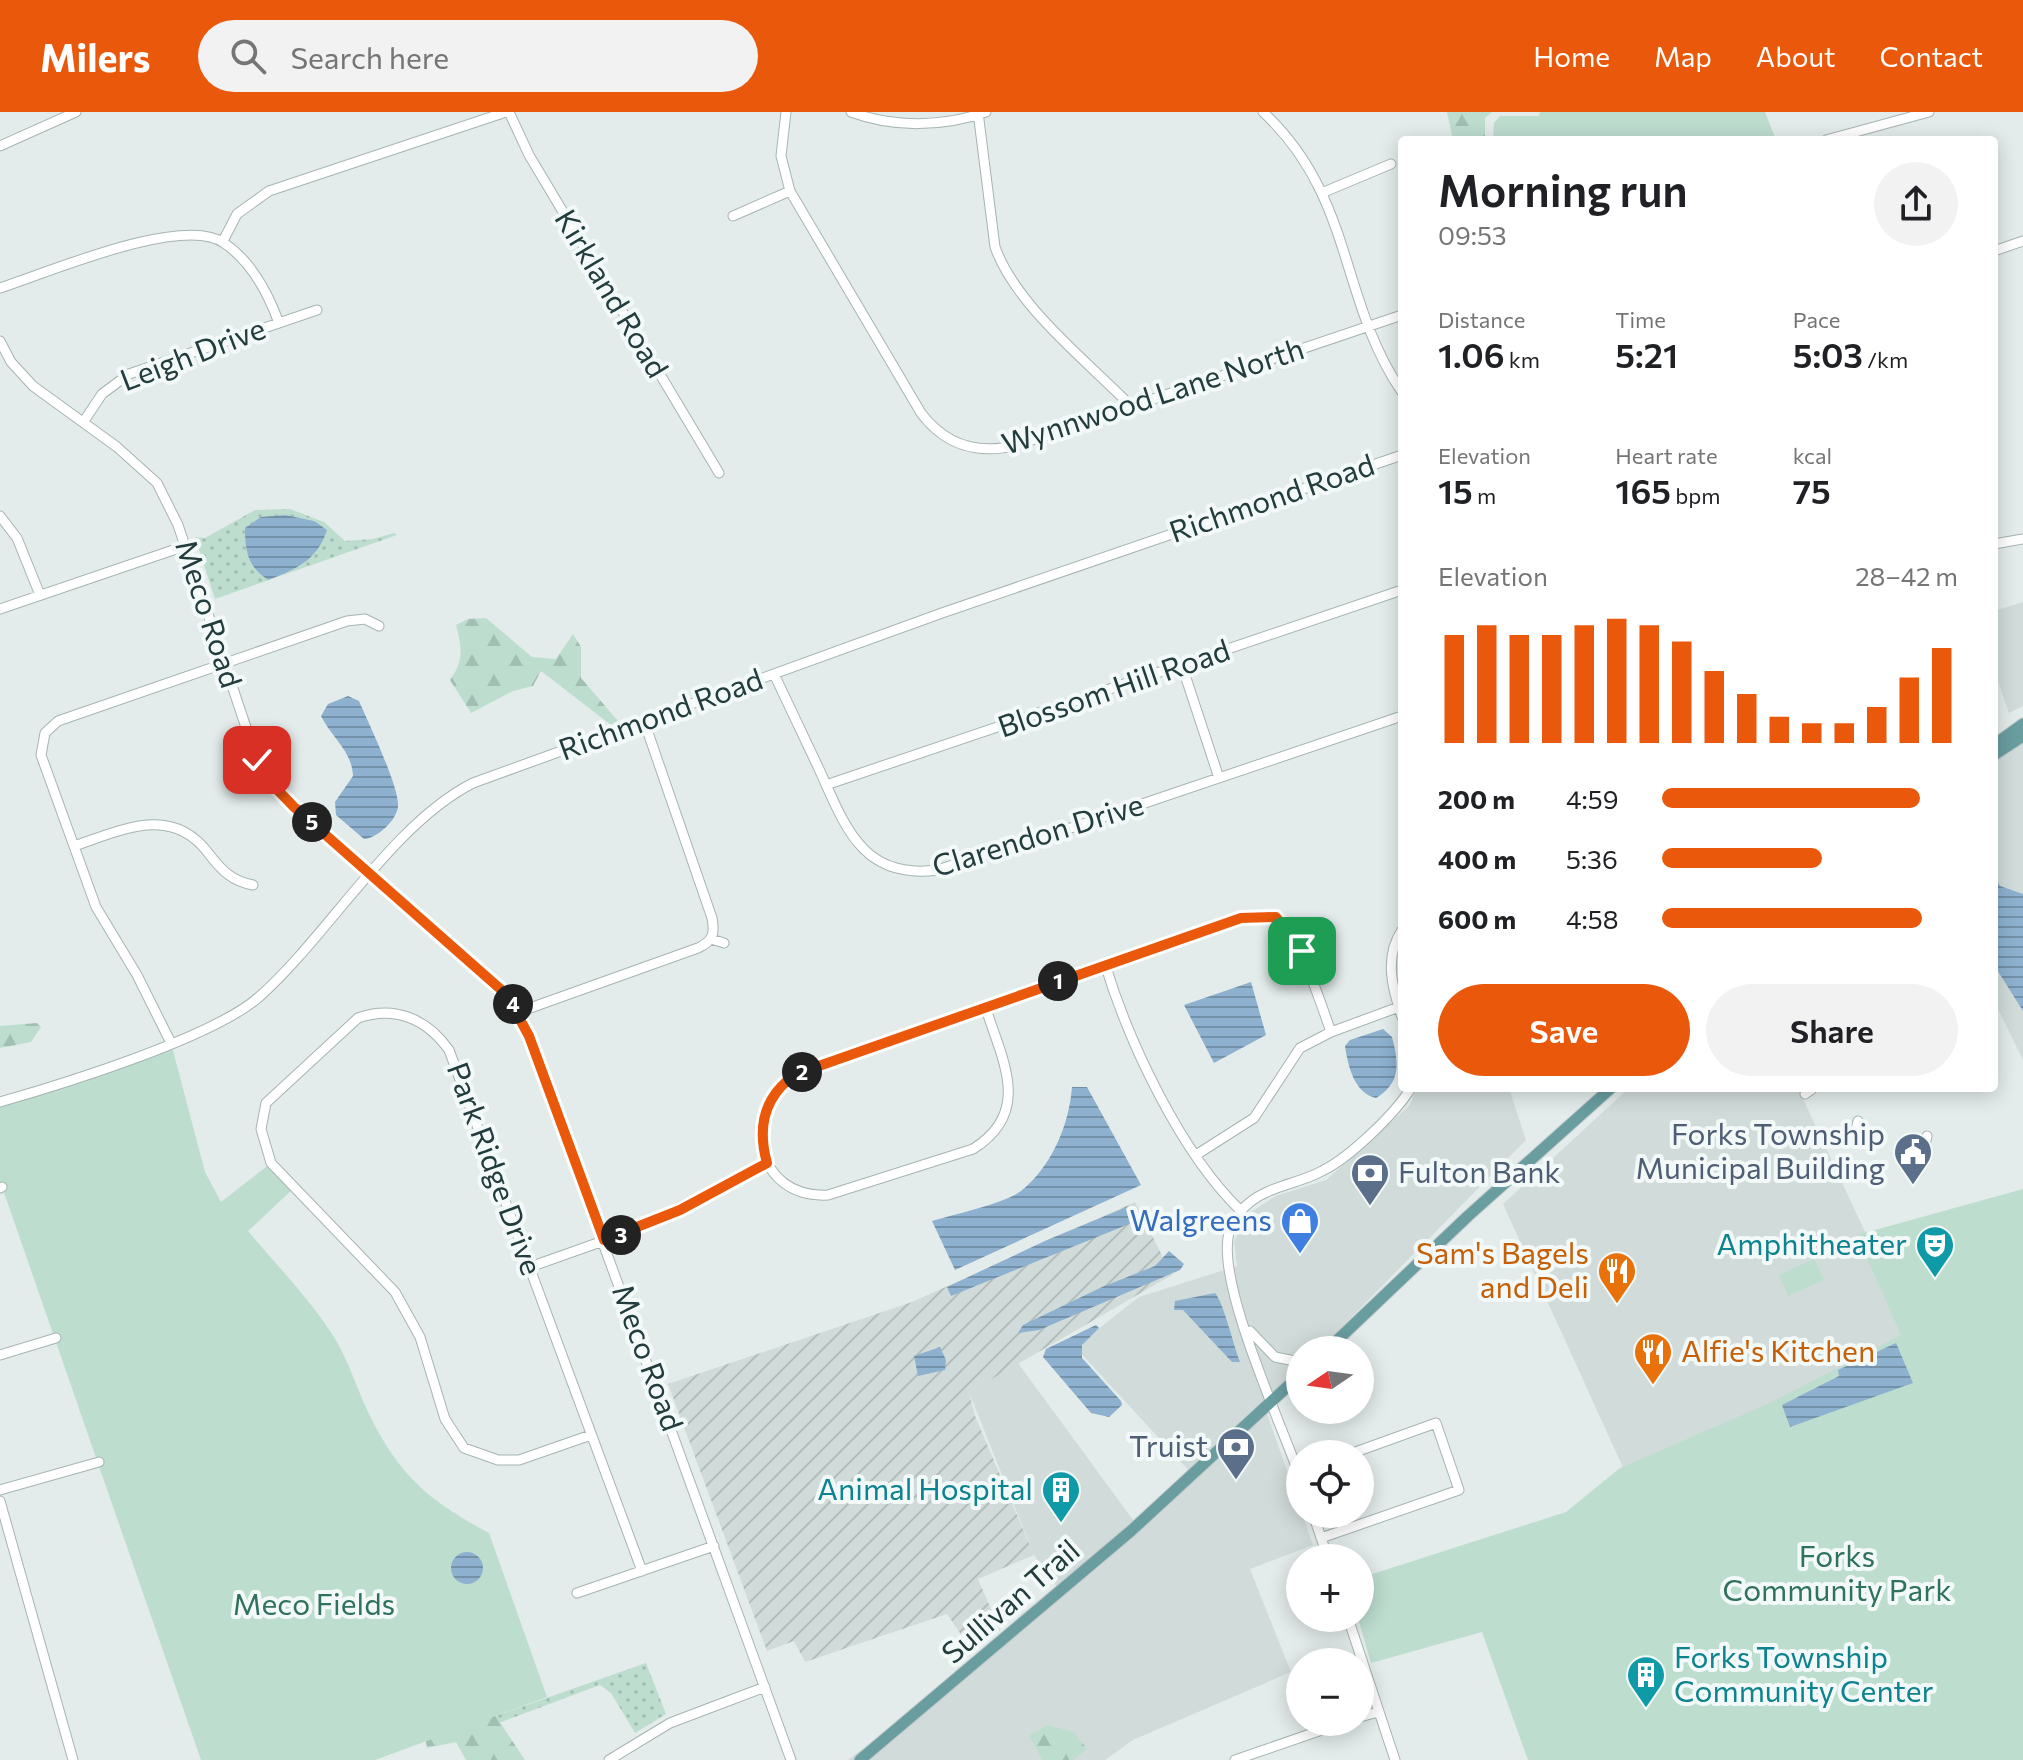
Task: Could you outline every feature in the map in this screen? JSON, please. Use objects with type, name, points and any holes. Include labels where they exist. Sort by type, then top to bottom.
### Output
[{"type":"main road","points":[[1998,742],[2023,724]]},
{"type":"main road","points":[[1998,752],[2023,736]]},
{"type":"main road","points":[[1342,1336],[1468,1216],[1607,1092]]},
{"type":"main road","name":"Sullivan Trail","points":[[860,1760],[1001,1644],[1286,1388]]},
{"type":"street","points":[[0,146],[76,112]]},
{"type":"street","points":[[223,241],[237,214],[269,191],[508,112]]},
{"type":"street","name":"Kirkland Road","points":[[508,112],[529,155],[719,473]]},
{"type":"street","points":[[733,216],[790,191],[781,156],[786,112]]},
{"type":"street","points":[[851,112],[903,124],[945,122],[981,113],[995,247],[1000,262],[1024,297],[1131,406]]},
{"type":"street","points":[[1263,112],[1291,139],[1324,192],[1383,360],[1398,385]]},
{"type":"street","points":[[1841,136],[1929,112]]},
{"type":"street","points":[[1324,192],[1391,164]]},
{"type":"street","name":"Wynnwood Lane North","points":[[790,191],[917,406],[938,431],[968,448],[1004,448],[1398,316]]},
{"type":"street","points":[[0,288],[158,235],[176,234],[223,241],[256,276],[279,323]]},
{"type":"street","points":[[1998,250],[2023,241]]},
{"type":"street","name":"Leigh Drive","points":[[84,421],[102,394],[129,374],[317,310]]},
{"type":"street","name":"Meco Road","points":[[0,341],[11,362],[33,386],[84,421],[157,483],[170,504],[250,741],[267,779],[472,962],[519,1012],[791,1760]]},
{"type":"street","name":"Richmond Road","points":[[0,1102],[171,1043],[256,1000],[371,874],[435,808],[460,789],[774,674],[1398,456]]},
{"type":"street","points":[[0,516],[17,538],[40,595]]},
{"type":"street","points":[[1998,543],[2023,539]]},
{"type":"street","points":[[0,609],[185,546]]},
{"type":"street","name":"Blossom Hill Road","points":[[826,785],[1398,591]]},
{"type":"street","points":[[171,1043],[137,975],[96,907],[41,755],[45,733],[58,721],[347,621],[365,619],[379,626]]},
{"type":"street","points":[[1182,666],[1219,778]]},
{"type":"street","name":"Clarendon Drive","points":[[774,674],[852,839],[889,866],[917,872],[937,870],[1069,829],[1398,717]]},
{"type":"street","points":[[644,721],[712,918],[711,939]]},
{"type":"street","points":[[74,846],[146,823],[162,823],[186,831],[223,872],[238,882],[253,885]]},
{"type":"street","points":[[986,1009],[1010,1091],[1002,1122],[991,1138],[973,1149],[828,1195],[804,1193],[792,1188],[767,1163],[762,1146],[765,1111],[787,1080],[1229,921],[1276,917],[1302,951],[1331,1032]]},
{"type":"street","points":[[1398,937],[1394,944],[1391,972],[1398,1003]]},
{"type":"street","points":[[711,939],[724,943]]},
{"type":"street","points":[[519,1012],[698,948],[711,939]]},
{"type":"street","points":[[1105,964],[1128,1030],[1196,1155],[1214,1185],[1240,1210]]},
{"type":"street","name":"Park Ridge Drive","points":[[591,1435],[519,1460],[498,1460],[464,1448],[445,1419],[420,1337],[395,1292],[271,1163],[261,1129],[266,1103],[358,1018],[376,1012],[410,1016],[439,1036],[449,1050],[642,1571]]},
{"type":"street","points":[[1196,1155],[1245,1127],[1300,1048],[1331,1032],[1398,1013]]},
{"type":"street","points":[[1286,1440],[1245,1326],[1227,1259],[1228,1235],[1240,1210],[1262,1194],[1325,1170],[1397,1107],[1408,1092]]},
{"type":"street","points":[[530,1267],[680,1210],[767,1163]]},
{"type":"street","points":[[1245,1326],[1275,1357],[1286,1359]]},
{"type":"street","points":[[0,1355],[56,1338]]},
{"type":"street","points":[[1374,1445],[1436,1423],[1459,1490],[1374,1520]]},
{"type":"street","points":[[0,1490],[99,1462]]},
{"type":"street","points":[[0,1501],[73,1760]]},
{"type":"street","points":[[1318,1528],[1323,1544]]},
{"type":"street","points":[[1321,1538],[1350,1528]]},
{"type":"street","points":[[577,1593],[714,1546]]},
{"type":"street","points":[[1352,1632],[1395,1760]]},
{"type":"street","points":[[609,1760],[670,1723],[765,1687]]},
{"type":"street","points":[[1374,1713],[1378,1712]]},
{"type":"street","points":[[1235,1760],[1304,1736]]},
{"type":"shaded area","points":[[2023,602],[2023,706],[2009,713],[1998,681],[1998,610]]},
{"type":"shaded area","points":[[2023,736],[2023,1060],[1998,1009],[1998,752]]},
{"type":"shaded area","points":[[1415,1092],[1510,1092],[1526,1140],[1333,1336],[1286,1336],[1286,1383],[1264,1405],[1286,1468],[1286,1528],[1307,1528],[1313,1544],[1286,1544],[1286,1555],[1250,1569],[1286,1659],[1286,1674],[1133,1740],[1105,1760],[848,1760],[1063,1595],[1034,1555],[969,1392],[1018,1363],[1139,1528],[1191,1473],[1075,1347],[1139,1297],[1237,1266],[1234,1242],[1248,1214],[1276,1196],[1326,1180],[1410,1105]]},
{"type":"shaded area","points":[[1625,1092],[1800,1092],[1914,1337],[1630,1483],[1503,1204]]},
{"type":"shaded area","points":[[1135,1202],[1172,1275],[969,1392],[975,1416],[1034,1555],[978,1579],[1000,1630],[973,1652],[947,1614],[805,1662],[794,1641],[767,1651],[668,1384],[912,1302]]},
{"type":"green space","points":[[1447,112],[1492,112],[1485,118],[1485,136],[1452,136]]},
{"type":"green space","points":[[1540,112],[1765,112],[1774,136],[1493,136],[1494,123],[1500,116],[1539,116]]},
{"type":"green space","points":[[290,509],[324,522],[345,541],[397,535],[215,599],[195,537],[205,538],[255,510]]},
{"type":"green space","points":[[486,618],[532,657],[556,659],[573,634],[581,647],[581,678],[618,721],[611,725],[541,671],[533,686],[513,691],[471,713],[450,680],[458,666],[460,654],[456,625],[468,619]]},
{"type":"green space","points":[[37,1023],[41,1027],[31,1042],[0,1048],[0,1026]]},
{"type":"green space","name":"Meco Fields","points":[[171,1043],[205,1172],[221,1202],[271,1163],[294,1188],[248,1231],[328,1327],[372,1420],[395,1458],[435,1499],[489,1533],[547,1697],[375,1760],[201,1760],[0,1181],[0,1102]]},
{"type":"green space","name":"Forks Community Park","points":[[2023,1189],[2023,1760],[1528,1760],[1482,1632],[1374,1662],[1374,1648],[1367,1648],[1362,1632],[1374,1632],[1374,1574],[1566,1512],[1620,1468],[1772,1402],[1901,1335],[1857,1235]]},
{"type":"green space","points":[[1814,1259],[1824,1280],[1788,1296],[1779,1275]]},
{"type":"green space","points":[[646,1663],[666,1714],[635,1733],[611,1693],[600,1685],[499,1723],[495,1716]]},
{"type":"green space","points":[[493,1712],[525,1760],[466,1760],[456,1742],[427,1748],[424,1731]]},
{"type":"green space","points":[[1048,1725],[1074,1732],[1087,1749],[1073,1760],[1042,1760],[1029,1735]]},
{"type":"water","points":[[285,515],[314,521],[327,530],[311,557],[296,568],[268,580],[256,570],[249,558],[245,528],[261,517]]},
{"type":"water","points":[[348,696],[359,701],[397,798],[398,807],[390,823],[375,836],[364,839],[336,815],[335,802],[353,776],[352,767],[321,716],[328,704]]},
{"type":"water","points":[[1998,882],[2000,886],[2023,894],[2023,1011],[1998,971]]},
{"type":"water","points":[[1251,982],[1266,1035],[1214,1063],[1184,1005]]},
{"type":"water","points":[[1383,1029],[1392,1037],[1397,1064],[1390,1086],[1376,1098],[1357,1085],[1345,1046],[1350,1040]]},
{"type":"water","points":[[1072,1087],[1087,1087],[1141,1185],[955,1270],[932,1221],[1013,1196],[1032,1181],[1050,1157],[1063,1130]]},
{"type":"water","points":[[1129,1206],[1139,1220],[951,1296],[947,1287]]},
{"type":"water","points":[[1169,1251],[1184,1264],[1180,1270],[1039,1330],[1018,1333],[1023,1325],[1102,1287],[1155,1266]]},
{"type":"water","points":[[1215,1293],[1240,1362],[1232,1362],[1183,1310],[1174,1310],[1175,1301]]},
{"type":"water","points":[[1096,1325],[1099,1328],[1082,1345],[1082,1358],[1121,1401],[1122,1405],[1109,1417],[1091,1413],[1043,1357],[1046,1349]]},
{"type":"water","points":[[1896,1343],[1913,1383],[1790,1427],[1782,1405],[1839,1376],[1838,1370]]},
{"type":"water","points":[[940,1347],[946,1360],[945,1370],[918,1376],[914,1356]]},
{"type":"water","points":[[467,1552],[478,1557],[483,1568],[478,1579],[467,1584],[456,1579],[451,1568],[456,1557]]},
{"type":"place","name":"Forks Township Municipal Building","points":[[1913,1186]]},
{"type":"place","name":"Fulton Bank","points":[[1370,1207]]},
{"type":"place","name":"Walgreens","points":[[1300,1255]]},
{"type":"place","name":"Amphitheater","points":[[1935,1279]]},
{"type":"place","name":"Sam's Bagels and Deli","points":[[1617,1305]]},
{"type":"place","name":"Alfie's Kitchen","points":[[1653,1386]]},
{"type":"place","name":"Truist","points":[[1236,1481]]},
{"type":"place","name":"Animal Hospital","points":[[1061,1524]]},
{"type":"place","name":"Forks Township Community Center","points":[[1646,1709]]},
{"type":"route","points":[[257,760],[280,794],[506,994],[519,1012],[529,1036],[604,1240],[680,1210],[767,1163],[762,1146],[765,1111],[773,1094],[796,1074],[1241,918],[1276,917],[1302,951]]}]
